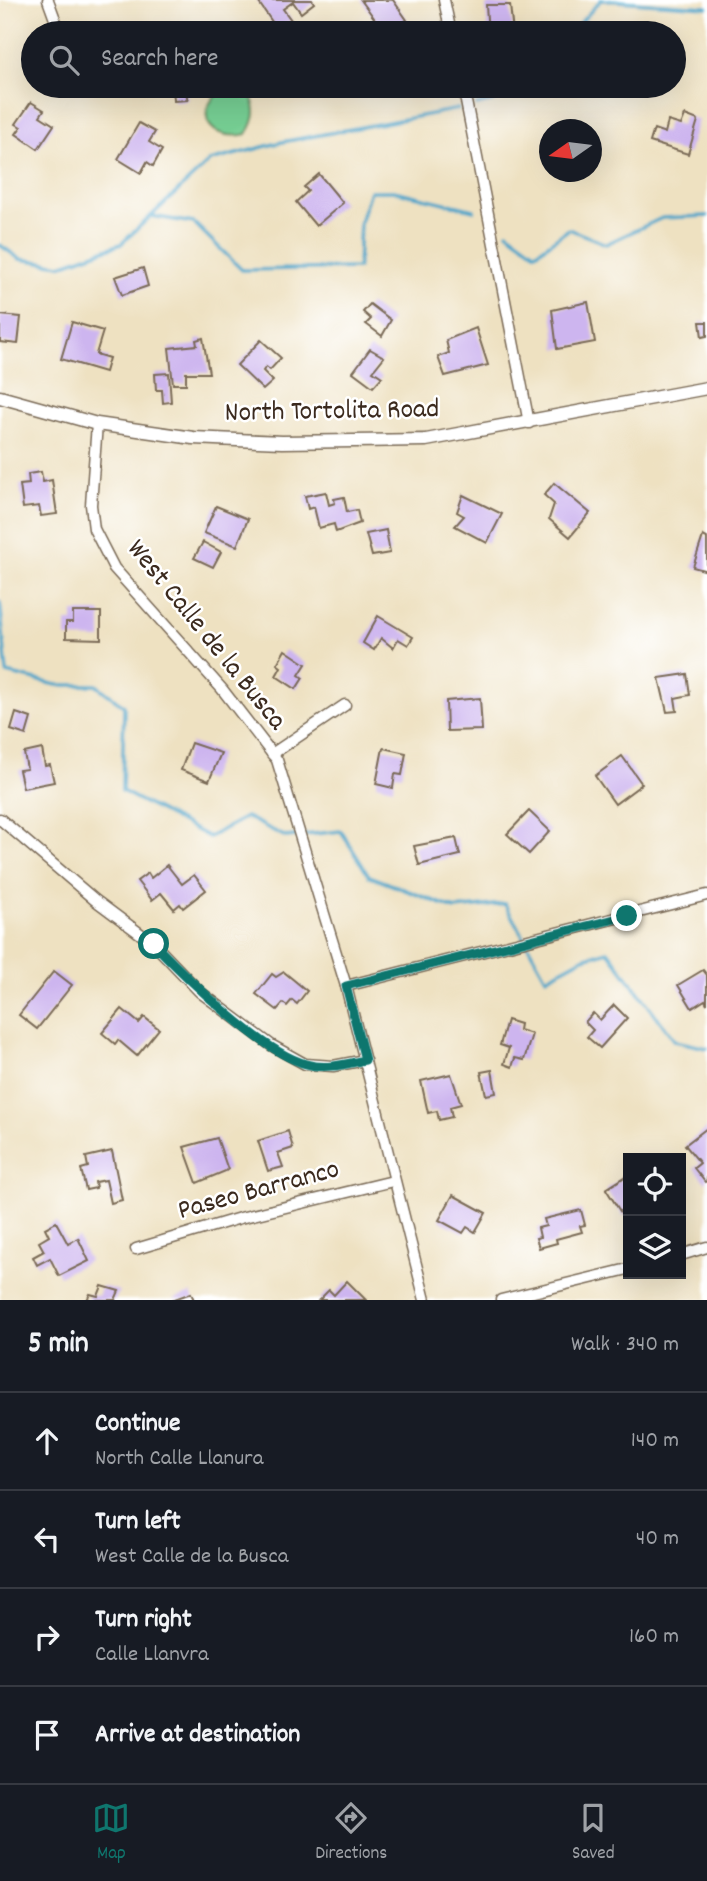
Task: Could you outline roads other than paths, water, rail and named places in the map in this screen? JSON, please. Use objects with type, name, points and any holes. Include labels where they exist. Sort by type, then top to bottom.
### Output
[{"type":"street","points":[[48,0],[56,21]]},
{"type":"street","points":[[444,0],[448,21]]},
{"type":"street","points":[[465,98],[529,423]]},
{"type":"street","name":"North Tortolita Road","points":[[0,397],[97,424],[193,438],[282,442],[426,440],[707,388]]},
{"type":"street","name":"West Calle de la Busca","points":[[97,424],[91,505],[94,529],[106,552],[128,585],[206,671],[277,760],[346,986],[425,1300]]},
{"type":"street","name":"West Calle de la Busca","points":[[272,754],[345,705]]},
{"type":"street","points":[[0,819],[95,900],[154,944],[200,992],[271,1045],[305,1064],[333,1066],[365,1060]]},
{"type":"street","points":[[346,986],[707,895]]},
{"type":"street","name":"Paseo Barranco","points":[[136,1249],[240,1219],[394,1181]]},
{"type":"street","points":[[686,1253],[707,1247]]},
{"type":"street","points":[[501,1300],[623,1270]]},
{"type":"waterway","points":[[582,21],[601,0]]},
{"type":"waterway","points":[[602,0],[707,7]]},
{"type":"waterway","points":[[477,105],[497,98]]},
{"type":"waterway","points":[[0,245],[20,259],[61,265],[121,244],[210,161],[282,142],[458,109]]},
{"type":"waterway","points":[[151,216],[194,223],[242,270],[358,268],[360,222],[370,191],[394,191],[474,210]]},
{"type":"waterway","points":[[507,232],[536,253],[569,229],[606,244],[662,218],[707,216]]},
{"type":"waterway","points":[[0,602],[7,673],[57,685],[96,685],[124,706],[122,791],[209,837],[246,817],[286,837],[341,831],[369,876],[455,909],[505,904],[546,978],[583,958],[608,951],[675,1041],[707,1048]]}]
